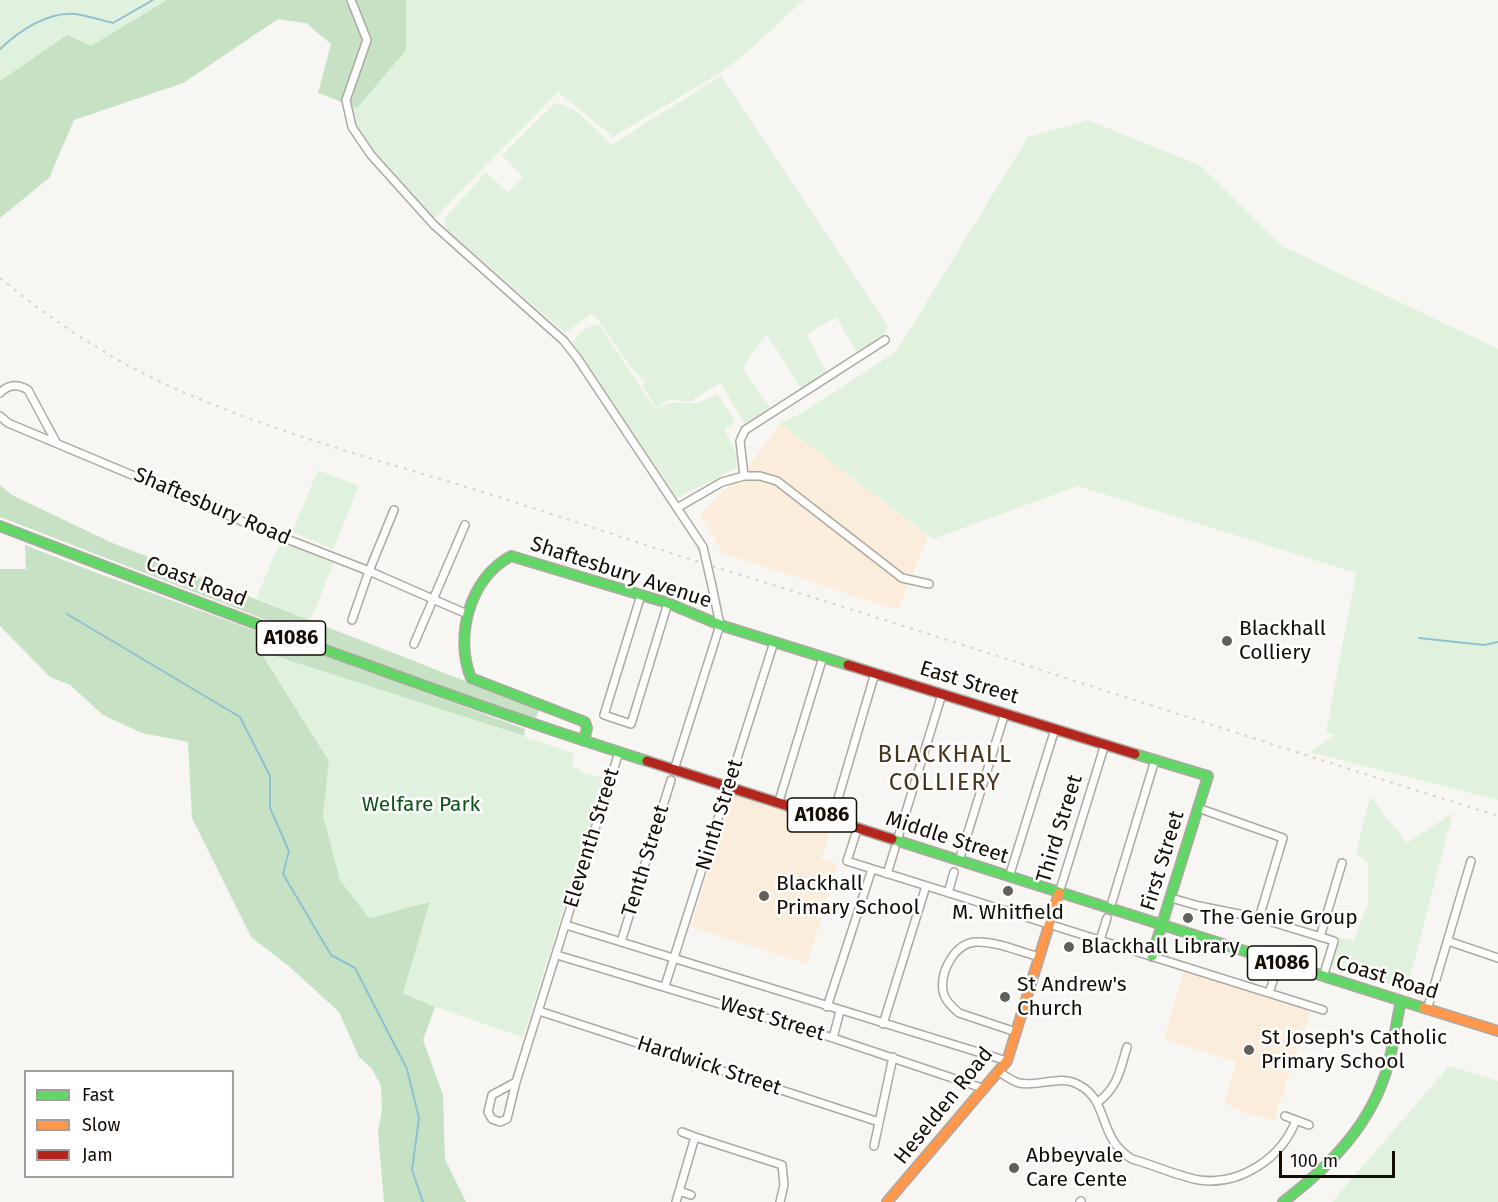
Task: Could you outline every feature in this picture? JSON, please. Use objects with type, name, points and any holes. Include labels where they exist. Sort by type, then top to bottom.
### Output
[{"type":"main road","name":"Coast Road","points":[[0,526],[332,653],[584,741]]},
{"type":"main road","name":"Shaftesbury Avenue","points":[[467,614],[490,572],[503,558],[512,556],[668,603],[720,625]]},
{"type":"main road","points":[[467,614],[464,645],[465,670],[471,678],[585,722],[587,728],[584,741]]},
{"type":"main road","name":"East Street","points":[[720,625],[1208,776]]},
{"type":"main road","name":"Middle Street","points":[[584,741],[619,752],[673,775],[779,801],[858,827],[896,844],[959,861],[1162,925]]},
{"type":"main road","name":"First Street","points":[[1152,956],[1208,776]]},
{"type":"main road","name":"Third Street","points":[[1050,924],[1059,893]]},
{"type":"main road","name":"Heselden Road","points":[[887,1202],[1007,1061],[1050,924]]},
{"type":"main road","name":"Coast Road","points":[[1162,925],[1498,1031]]},
{"type":"main road","points":[[1283,1202],[1311,1182],[1335,1158],[1368,1114],[1388,1065],[1401,1001]]},
{"type":"street","points":[[351,0],[367,40],[346,100],[352,127],[371,155],[434,225],[564,341],[578,359],[703,547],[720,625]]},
{"type":"street","points":[[744,476],[740,441],[745,430],[885,340]]},
{"type":"street","points":[[0,393],[5,388],[14,385],[28,390],[56,442]]},
{"type":"street","name":"Shaftesbury Road","points":[[0,416],[8,423],[251,525],[369,571],[467,614]]},
{"type":"street","points":[[677,508],[722,482],[744,476],[760,476],[777,481],[902,578],[929,584]]},
{"type":"street","points":[[352,620],[394,510]]},
{"type":"street","points":[[414,644],[465,525]]},
{"type":"street","points":[[641,595],[604,715],[631,724],[668,603]]},
{"type":"street","name":"Tenth Street","points":[[621,942],[720,625]]},
{"type":"street","name":"Ninth Street","points":[[665,986],[774,642]]},
{"type":"street","points":[[779,801],[824,657]]},
{"type":"street","points":[[832,819],[875,673]]},
{"type":"street","points":[[887,874],[942,694]]},
{"type":"street","points":[[959,861],[1005,713]]},
{"type":"street","points":[[1009,877],[1055,729]]},
{"type":"street","name":"Third Street","points":[[1059,893],[1105,744]]},
{"type":"street","name":"Eleventh Street","points":[[516,1082],[492,1095],[488,1112],[492,1119],[500,1122],[507,1119],[516,1082],[619,752]]},
{"type":"street","points":[[1112,902],[1155,760]]},
{"type":"street","points":[[1198,808],[1283,838],[1259,918]]},
{"type":"street","points":[[858,827],[847,861],[1323,1010]]},
{"type":"street","points":[[1427,1010],[1471,861]]},
{"type":"street","points":[[1320,937],[1342,863]]},
{"type":"street","points":[[827,1007],[872,869]]},
{"type":"street","points":[[948,893],[954,872]]},
{"type":"street","points":[[883,1024],[926,886]]},
{"type":"street","points":[[1171,898],[1259,918],[1334,941],[1323,977]]},
{"type":"street","points":[[1100,940],[1107,918]]},
{"type":"street","points":[[566,925],[1007,1061]]},
{"type":"street","points":[[1448,941],[1498,958]]},
{"type":"street","points":[[1016,1032],[959,1013],[952,1007],[943,992],[945,968],[958,949],[974,942],[997,945],[1040,957]]},
{"type":"street","name":"West Street","points":[[557,955],[833,1038],[985,1089]]},
{"type":"street","points":[[1269,993],[1279,963]]},
{"type":"street","name":"Hardwick Street","points":[[539,1011],[879,1122]]},
{"type":"street","points":[[833,1038],[840,1011]]},
{"type":"street","points":[[1098,1102],[1109,1094],[1114,1086],[1127,1047]]},
{"type":"street","points":[[874,1146],[893,1057]]},
{"type":"street","points":[[999,1072],[1019,1083],[1063,1080],[1078,1083],[1098,1102],[1113,1143],[1125,1154],[1199,1179],[1234,1178],[1250,1172],[1280,1148],[1290,1135],[1296,1120]]},
{"type":"street","points":[[1285,1116],[1309,1125]]},
{"type":"street","points":[[682,1132],[782,1165],[784,1185],[780,1202]]},
{"type":"street","points":[[676,1202],[695,1137]]},
{"type":"street","points":[[679,1191],[691,1195]]},
{"type":"shaded area","points":[[780,423],[928,536],[898,610],[722,553],[700,513],[746,470]]},
{"type":"shaded area","name":"Blackhall Primary School","points":[[733,793],[832,825],[821,859],[838,864],[807,964],[691,927]]},
{"type":"shaded area","name":"St Joseph's Catholic Primary School","points":[[1184,971],[1310,1012],[1274,1120],[1250,1115],[1224,1103],[1236,1062],[1164,1039]]},
{"type":"green space","points":[[0,0],[331,0],[306,23],[278,19],[183,83],[74,120],[49,178],[0,218]]},
{"type":"green space","points":[[167,0],[406,0],[406,50],[357,108],[318,93],[331,44],[306,23],[278,19],[183,83],[74,120],[49,178],[0,218],[0,81],[67,35],[91,46]]},
{"type":"green space","points":[[351,0],[804,0],[747,52],[720,73],[613,137],[558,92],[431,222],[352,127],[346,100]]},
{"type":"green space","points":[[721,76],[888,326],[882,339],[858,354],[836,317],[806,335],[828,373],[802,389],[767,334],[742,368],[771,408],[746,425],[720,383],[689,402],[669,399],[656,408],[642,385],[646,382],[632,369],[593,313],[565,333],[446,229],[444,219],[486,172],[508,192],[523,177],[502,155],[554,104],[561,104],[576,112],[611,145]]},
{"type":"green space","points":[[1088,120],[1201,166],[1282,246],[1498,349],[1498,800],[1310,752],[1335,735],[1326,732],[1356,573],[1078,486],[933,539],[780,423],[798,415],[896,352],[1028,137]]},
{"type":"green space","points":[[596,324],[600,326],[655,409],[670,403],[697,403],[717,394],[735,421],[725,430],[737,456],[736,468],[677,498],[572,342],[583,330]]},
{"type":"green space","points":[[318,470],[359,486],[333,549],[292,532]]},
{"type":"green space","points":[[0,485],[12,495],[110,542],[539,710],[536,718],[403,673],[0,517]]},
{"type":"green space","points":[[281,541],[334,563],[310,621],[256,598]]},
{"type":"green space","points":[[25,545],[525,729],[524,736],[260,651],[329,761],[323,815],[340,880],[369,918],[430,902],[403,993],[435,1007],[423,1040],[443,1095],[445,1159],[466,1202],[384,1202],[378,1132],[382,1110],[381,1086],[372,1069],[359,1057],[339,1012],[291,968],[251,937],[192,818],[188,742],[142,733],[103,715],[70,685],[50,677],[0,626],[0,569],[26,569]]},
{"type":"green space","name":"Welfare Park","points":[[260,650],[574,753],[572,765],[583,773],[605,778],[523,1037],[435,1007],[403,993],[430,902],[369,918],[340,880],[323,815],[329,761]]},
{"type":"green space","points":[[1370,796],[1407,843],[1453,813],[1407,989],[1331,967],[1339,938],[1354,940],[1368,903],[1368,863],[1356,853]]},
{"type":"green space","points":[[1449,1066],[1498,1081],[1498,1202],[1332,1202]]},
{"type":"waterway","points":[[0,49],[25,29],[45,19],[76,14],[113,23],[153,0]]},
{"type":"waterway","points":[[67,614],[240,717],[270,776],[270,808],[289,851],[283,874],[331,955],[355,968],[407,1069],[419,1118],[412,1170],[423,1202]]},
{"type":"waterway","points":[[1419,638],[1484,645],[1498,642]]},
{"type":"railway","points":[[0,278],[62,325],[129,366],[176,389],[248,418],[1498,816]]},
{"type":"traffic: fast","points":[[0,526],[402,678],[647,761]]},
{"type":"traffic: fast","points":[[584,741],[587,728],[585,722],[471,678],[464,644],[469,610],[485,578],[511,556],[668,603],[720,625],[848,665]]},
{"type":"traffic: fast","points":[[1135,754],[1208,776],[1152,956]]},
{"type":"traffic: fast","points":[[892,839],[1424,1008]]},
{"type":"traffic: fast","points":[[1283,1202],[1317,1174],[1360,1125],[1381,1086],[1388,1065],[1401,1001]]},
{"type":"traffic: slow","points":[[887,1202],[1007,1061],[1059,893]]},
{"type":"traffic: slow","points":[[1424,1008],[1498,1031]]},
{"type":"traffic: jam","points":[[848,665],[1135,754]]},
{"type":"traffic: jam","points":[[647,761],[892,839]]},
{"type":"place","name":"Blackhall Colliery","points":[[1227,641]]},
{"type":"place","name":"M. Whitfield","points":[[1008,891]]},
{"type":"place","name":"Blackhall Primary School","points":[[764,896]]},
{"type":"place","name":"The Genie Group","points":[[1188,918]]},
{"type":"place","name":"Blackhall Library","points":[[1069,947]]},
{"type":"place","name":"St Andrew's Church","points":[[1005,997]]},
{"type":"place","name":"St Joseph's Catholic Primary School","points":[[1249,1050]]},
{"type":"place","name":"Abbeyvale Care Cente","points":[[1014,1168]]},
{"type":"district","name":"BLACKHALL COLLIERY","points":[[945,769]]}]
